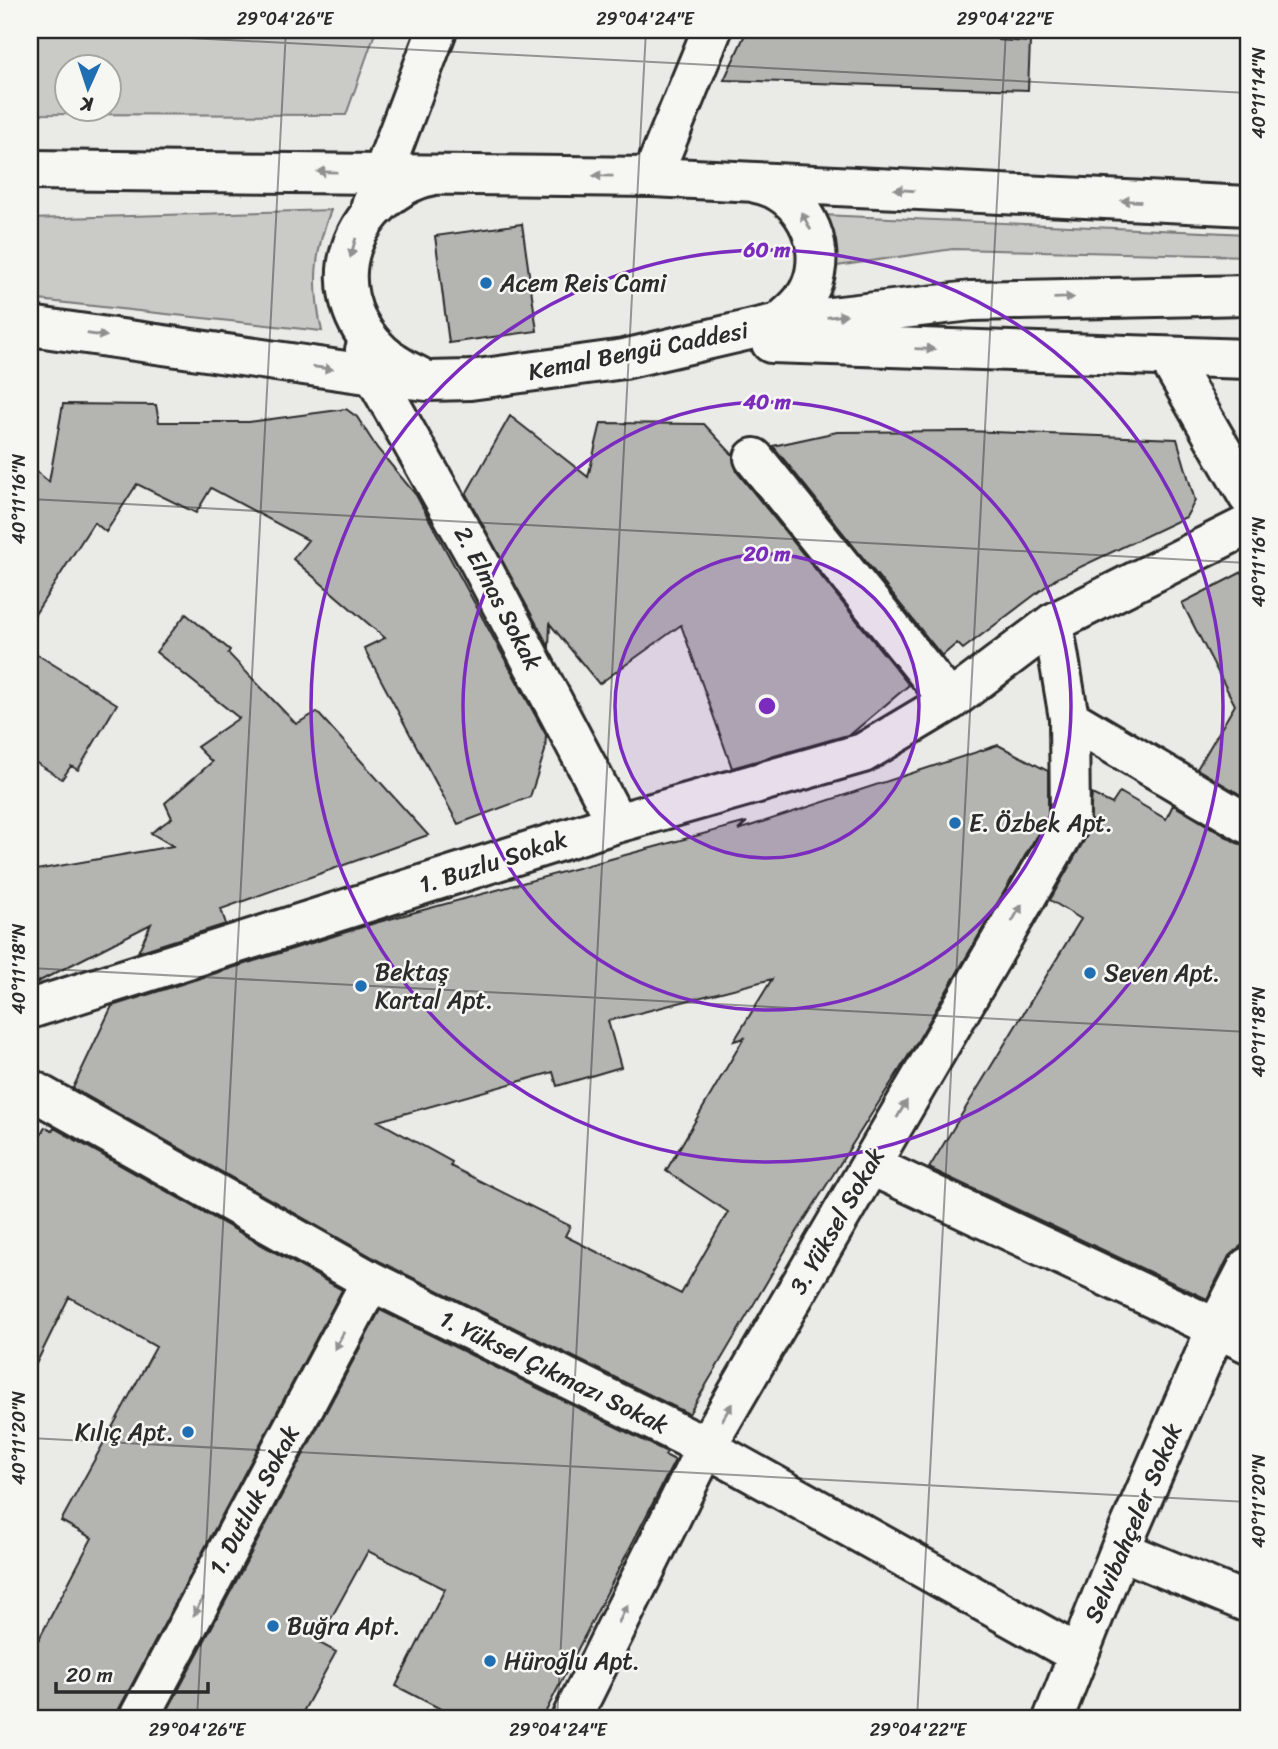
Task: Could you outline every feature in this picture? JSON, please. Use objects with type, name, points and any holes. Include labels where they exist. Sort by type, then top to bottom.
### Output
[{"type":"street","points":[[428,381],[396,367],[369,345],[352,314],[346,280],[351,246],[368,214],[437,30]]},
{"type":"street","points":[[652,177],[712,30]]},
{"type":"street","points":[[30,170],[652,177],[1248,206]]},
{"type":"street","points":[[368,214],[394,191],[415,181],[460,173]]},
{"type":"street","points":[[742,180],[766,184],[788,196],[804,214],[814,237],[817,261],[811,286],[798,307],[779,323]]},
{"type":"street","points":[[1170,203],[1248,195]]},
{"type":"street","name":"Kemal Bengü Caddesi","points":[[30,326],[374,375],[428,381],[470,380],[624,359],[779,323],[971,301],[1248,295]]},
{"type":"street","name":"2. Elmas Sokak","points":[[352,314],[374,375],[476,556],[617,823]]},
{"type":"street","points":[[710,340],[1168,359],[1248,359]]},
{"type":"street","points":[[1168,359],[1248,496]]},
{"type":"street","points":[[754,458],[950,701]]},
{"type":"street","name":"1. Buzlu Sokak","points":[[30,1009],[617,823],[863,753],[950,701],[1053,623],[1248,525]]},
{"type":"street","name":"3. Yüksel Sokak","points":[[571,1719],[706,1447],[1070,822],[1069,718],[1053,623]]},
{"type":"street","points":[[1069,718],[1248,824]]},
{"type":"street","name":"1. Yüksel Çıkmazı Sokak","points":[[30,1089],[371,1281],[706,1447],[1077,1654]]},
{"type":"street","points":[[870,1165],[1232,1336]]},
{"type":"street","name":"Selvibahçeler Sokak","points":[[1053,1719],[1120,1550],[1232,1336],[1248,1267]]},
{"type":"street","name":"1. Dutluk Sokak","points":[[138,1719],[371,1281]]},
{"type":"street","points":[[1120,1550],[1248,1603]]},
{"type":"shaded area","points":[[30,30],[376,30],[346,115],[122,114],[122,52],[52,52],[52,114],[30,114]]},
{"type":"shaded area","points":[[331,210],[321,240],[316,269],[322,331],[30,299],[30,219]]},
{"type":"shaded area","points":[[822,215],[1248,234],[1248,256],[953,249],[823,268]]},
{"type":"building","points":[[747,30],[998,30],[998,40],[1030,42],[1028,90],[724,80]]},
{"type":"building","name":"Acem Reis Cami","points":[[522,224],[537,331],[449,343],[435,236]]},
{"type":"building","points":[[63,404],[156,405],[159,422],[249,422],[346,409],[357,417],[377,448],[416,495],[546,735],[545,751],[530,797],[458,824],[364,648],[385,638],[293,559],[308,540],[211,488],[196,513],[137,484],[106,532],[94,522],[30,622],[30,466],[49,482]]},
{"type":"building","points":[[510,416],[588,477],[601,423],[704,424],[733,455],[737,472],[909,685],[851,734],[732,768],[681,625],[599,684],[550,624],[549,647],[466,494]]},
{"type":"building","points":[[966,431],[1177,439],[1195,501],[1186,517],[1057,578],[963,649],[957,643],[942,656],[773,446],[837,432]]},
{"type":"building","points":[[1248,569],[1248,799],[1197,769],[1235,705],[1182,603]]},
{"type":"building","points":[[186,614],[230,650],[228,653],[296,724],[317,712],[428,835],[221,909],[226,924],[138,952],[151,924],[30,986],[30,871],[173,846],[151,833],[172,818],[165,803],[212,762],[197,747],[239,718],[156,652]]},
{"type":"building","points":[[30,650],[117,704],[78,770],[71,766],[62,779],[30,759]]},
{"type":"building","points":[[998,745],[1048,771],[1048,816],[917,1042],[788,1246],[689,1414],[381,1262],[73,1088],[112,1006],[375,923],[747,822],[738,830]],"holes":[[[772,979],[734,1041],[744,1038],[666,1171],[728,1212],[681,1294],[565,1236],[570,1226],[450,1166],[452,1162],[378,1121],[553,1072],[557,1086],[621,1067],[608,1021]]]},
{"type":"building","points":[[1120,792],[1166,819],[1173,805],[1237,843],[1248,846],[1248,1240],[1229,1256],[1207,1299],[929,1168],[1081,919],[1050,900],[1089,832],[1092,794],[1112,804]]},
{"type":"building","points":[[45,1127],[52,1131],[54,1128],[342,1290],[116,1719],[30,1719],[30,1656],[92,1538],[61,1521],[156,1347],[69,1297],[30,1376],[30,1156]]},
{"type":"building","points":[[380,1310],[667,1452],[665,1455],[675,1460],[542,1719],[460,1719],[396,1686],[445,1589],[368,1551],[318,1642],[336,1652],[299,1719],[163,1719]]},
{"type":"place","name":"Acem Reis Cami","points":[[486,283]]},
{"type":"place","name":"E. Özbek Apt.","points":[[955,823]]},
{"type":"place","name":"Seven Apt.","points":[[1090,973]]},
{"type":"place","name":"Bektaş Kartal Apt.","points":[[361,986]]},
{"type":"place","name":"Kılıç Apt.","points":[[188,1432]]},
{"type":"place","name":"Buğra Apt.","points":[[273,1626]]},
{"type":"place","name":"Hüroğlu Apt.","points":[[490,1661]]}]
